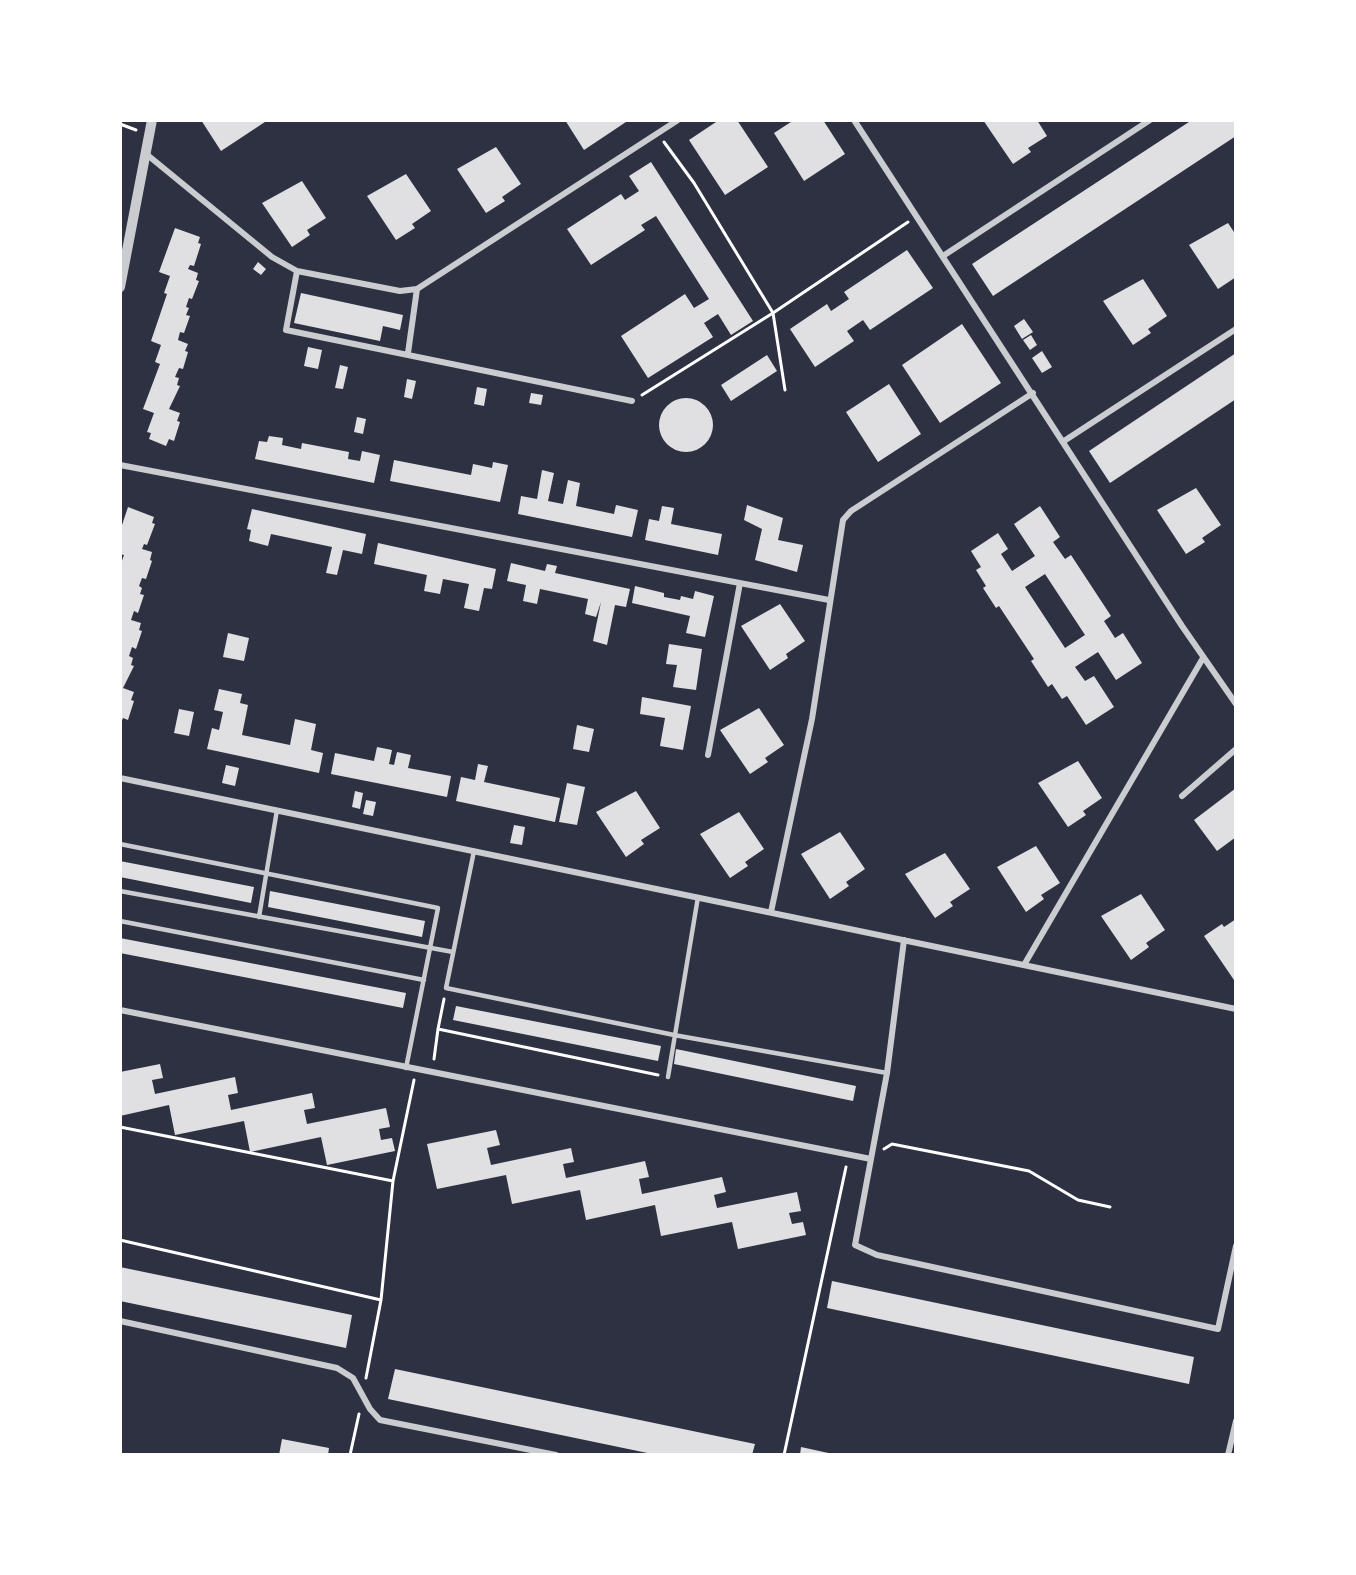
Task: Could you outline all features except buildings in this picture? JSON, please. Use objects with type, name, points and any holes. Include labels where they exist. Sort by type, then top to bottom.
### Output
[{"type":"street","points":[[120,287],[152,120]]},
{"type":"street","points":[[145,153],[272,257],[297,271],[388,290],[417,289],[678,120]]},
{"type":"street","points":[[854,120],[1203,658],[1236,704]]},
{"type":"street","points":[[943,256],[1150,120]]},
{"type":"street","points":[[297,271],[286,330],[408,353],[632,401]]},
{"type":"street","points":[[408,353],[417,289]]},
{"type":"street","points":[[1064,441],[1236,329]]},
{"type":"street","points":[[771,912],[812,719],[839,532],[843,520],[851,510],[1033,393]]},
{"type":"street","points":[[120,465],[829,600]]},
{"type":"street","points":[[708,755],[740,584]]},
{"type":"street","points":[[1023,965],[1203,658]]},
{"type":"street","points":[[1182,796],[1236,749]]},
{"type":"street","points":[[120,778],[1236,1009]]},
{"type":"street","points":[[904,940],[887,1073],[855,1245],[877,1256],[1218,1329],[1236,1246]]},
{"type":"street","points":[[120,1010],[871,1159]]},
{"type":"street","points":[[120,1321],[337,1368],[352,1378],[380,1420],[556,1455]]},
{"type":"street","points":[[1228,1455],[1236,1421]]},
{"type":"lane","points":[[259,917],[277,810]]},
{"type":"lane","points":[[120,844],[438,908],[406,1068]]},
{"type":"lane","points":[[474,851],[446,988],[674,1035],[887,1073]]},
{"type":"lane","points":[[120,891],[453,952]]},
{"type":"lane","points":[[668,1077],[698,897]]},
{"type":"lane","points":[[120,921],[424,980]]},
{"type":"path","points":[[657,133],[694,183],[774,314],[785,390]]},
{"type":"path","points":[[632,401],[774,314],[917,216]]},
{"type":"path","points":[[432,1072],[446,988]]},
{"type":"path","points":[[438,1029],[668,1077]]},
{"type":"path","points":[[350,1455],[381,1300],[393,1181],[416,1069]]},
{"type":"path","points":[[120,1127],[393,1181]]},
{"type":"path","points":[[871,1159],[892,1144],[1029,1171],[1078,1200],[1110,1207]]},
{"type":"path","points":[[784,1455],[849,1155]]},
{"type":"path","points":[[120,1240],[381,1300]]}]
